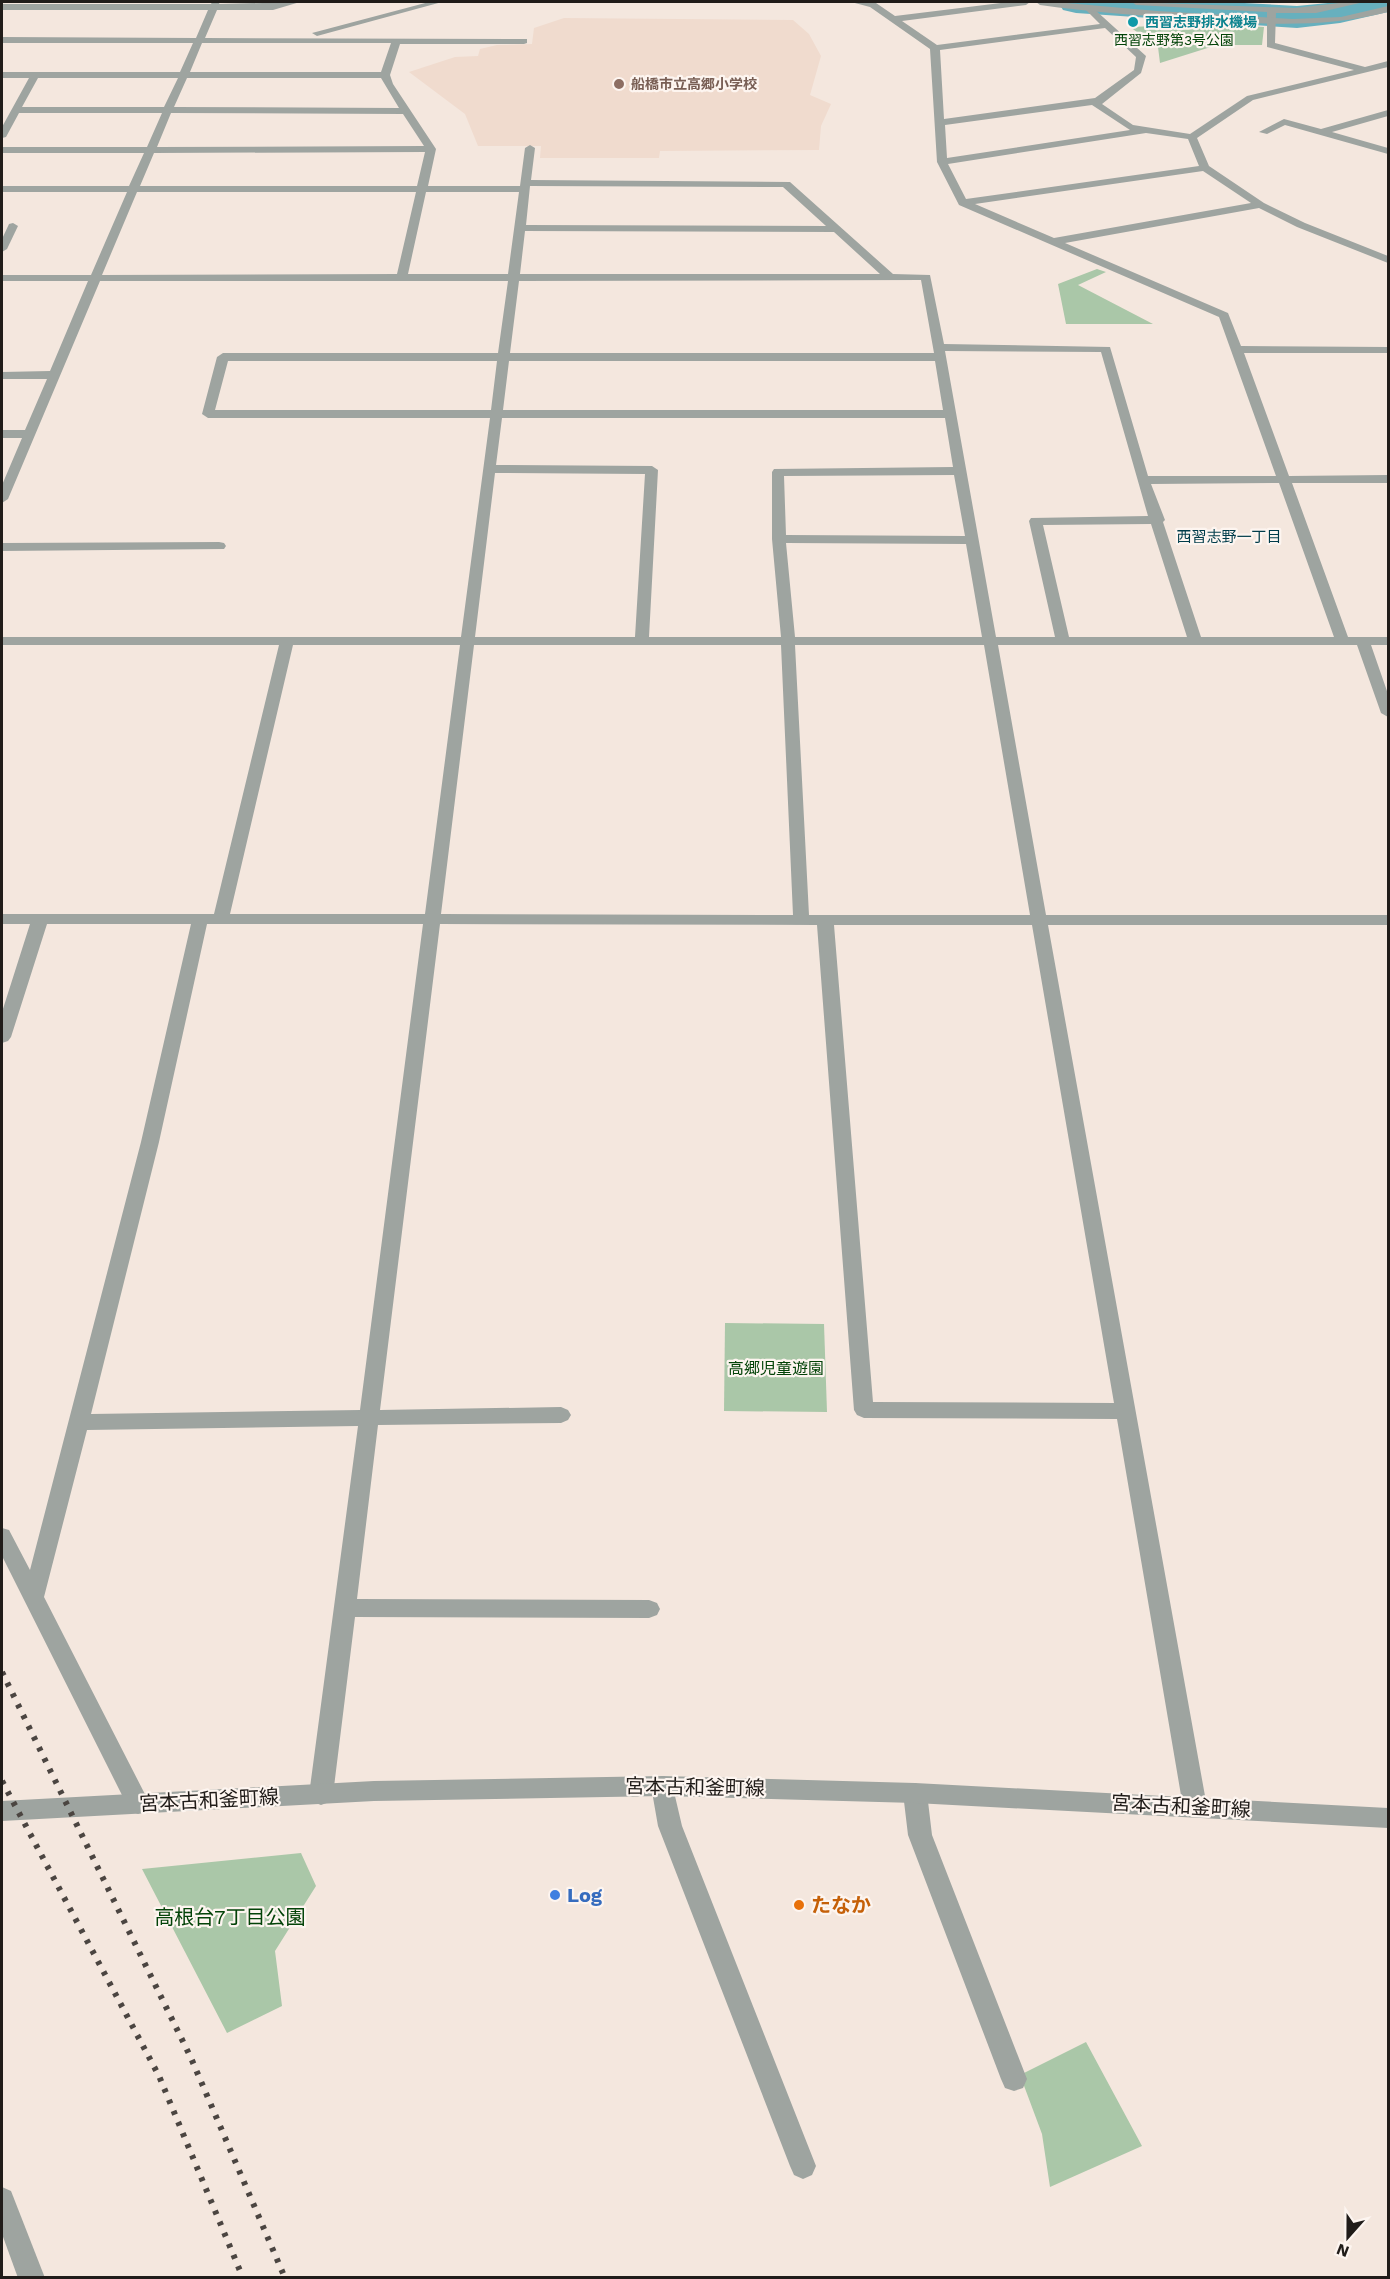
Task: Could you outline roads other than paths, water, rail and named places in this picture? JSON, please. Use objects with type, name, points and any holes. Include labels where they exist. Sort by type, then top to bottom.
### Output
[{"type":"street","points":[[2,7],[215,4],[273,7],[296,2]]},
{"type":"street","points":[[289,40],[438,2]]},
{"type":"street","points":[[855,2],[873,5],[935,48],[1109,25]]},
{"type":"street","points":[[895,19],[1026,2]]},
{"type":"street","points":[[1040,2],[1090,10],[1272,16],[1360,2]]},
{"type":"street","points":[[1136,2],[1327,21],[1389,9]]},
{"type":"street","points":[[2,499],[133,189],[215,4]]},
{"type":"street","points":[[939,123],[1098,101],[1138,71],[1141,56],[1090,10]]},
{"type":"street","points":[[1272,16],[1270,45],[1365,70]]},
{"type":"street","points":[[2,40],[524,40]]},
{"type":"street","points":[[398,40],[385,75],[388,84],[431,149],[402,277]]},
{"type":"street","points":[[935,48],[942,162],[963,203],[1224,315],[1343,641]]},
{"type":"street","points":[[1098,101],[1097,105],[1130,127],[1192,136],[1250,98],[1389,64]]},
{"type":"street","points":[[2,75],[385,75]]},
{"type":"street","points":[[2,135],[35,75]]},
{"type":"street","points":[[16,110],[407,111]]},
{"type":"street","points":[[1322,132],[1387,114]]},
{"type":"street","points":[[1264,132],[1284,122],[1389,151]]},
{"type":"street","points":[[942,162],[1150,130]]},
{"type":"street","points":[[1192,136],[1204,168],[1260,205],[1301,225],[1389,260]]},
{"type":"street","points":[[321,1795],[530,148]]},
{"type":"street","points":[[2,150],[431,149]]},
{"type":"street","points":[[963,203],[1204,168]]},
{"type":"street","points":[[2,189],[422,189],[786,184],[890,277]]},
{"type":"street","points":[[1052,242],[1260,205]]},
{"type":"street","points":[[2,249],[13,226]]},
{"type":"street","points":[[520,228],[836,229]]},
{"type":"street","points":[[2,278],[926,277],[1195,1807]]},
{"type":"street","points":[[950,414],[208,414],[223,357],[503,357],[1106,349],[1143,480],[1158,520],[1195,641]]},
{"type":"street","points":[[1237,349],[1389,350]]},
{"type":"street","points":[[2,375],[54,375]]},
{"type":"street","points":[[2,435],[31,434]]},
{"type":"street","points":[[489,469],[652,470],[642,641]]},
{"type":"street","points":[[801,920],[788,641],[779,539],[778,472],[960,471]]},
{"type":"street","points":[[1143,480],[1389,479]]},
{"type":"street","points":[[1063,641],[1036,521],[1158,520]]},
{"type":"street","points":[[779,539],[972,540]]},
{"type":"street","points":[[2,547],[219,546]]},
{"type":"street","points":[[2,641],[1389,641]]},
{"type":"street","points":[[221,919],[287,641]]},
{"type":"street","points":[[1362,641],[1389,713]]},
{"type":"street","points":[[2,919],[1389,920]]},
{"type":"street","points":[[2,1036],[40,919]]},
{"type":"street","points":[[34,1596],[150,1142],[200,919]]},
{"type":"street","points":[[825,920],[864,1410],[1125,1411]]},
{"type":"street","points":[[78,1422],[561,1415]]},
{"type":"street","points":[[2,1536],[138,1804]]},
{"type":"street","points":[[345,1608],[649,1609]]},
{"type":"street","points":[[663,1785],[670,1826],[803,2166]]},
{"type":"street","name":"宮本古和釜町線","points":[[2,1811],[374,1791],[663,1785],[915,1793],[1389,1818]]},
{"type":"street","points":[[915,1793],[920,1835],[1014,2079]]},
{"type":"street","points":[[2,2200],[32,2277]]},
{"type":"waterway","points":[[1076,2],[1297,17],[1340,12],[1386,2]]},
{"type":"railway","points":[[2,1672],[191,2058],[285,2278]]},
{"type":"railway","points":[[2,1781],[159,2076],[243,2278]]},
{"type":"place","name":"西習志野排水機場","points":[[1133,22]]},
{"type":"place","name":"船橋市立高郷小学校","points":[[619,84]]},
{"type":"place","name":"Log","points":[[555,1895]]},
{"type":"place","name":"たなか","points":[[799,1905]]},
{"type":"district","name":"西習志野一丁目","points":[[1229,537]]},
{"type":"park label","name":"西習志野第3号公園","points":[[1174,40]]},
{"type":"park label","name":"高郷児童遊園","points":[[776,1368]]},
{"type":"park label","name":"高根台7丁目公園","points":[[230,1917]]}]
